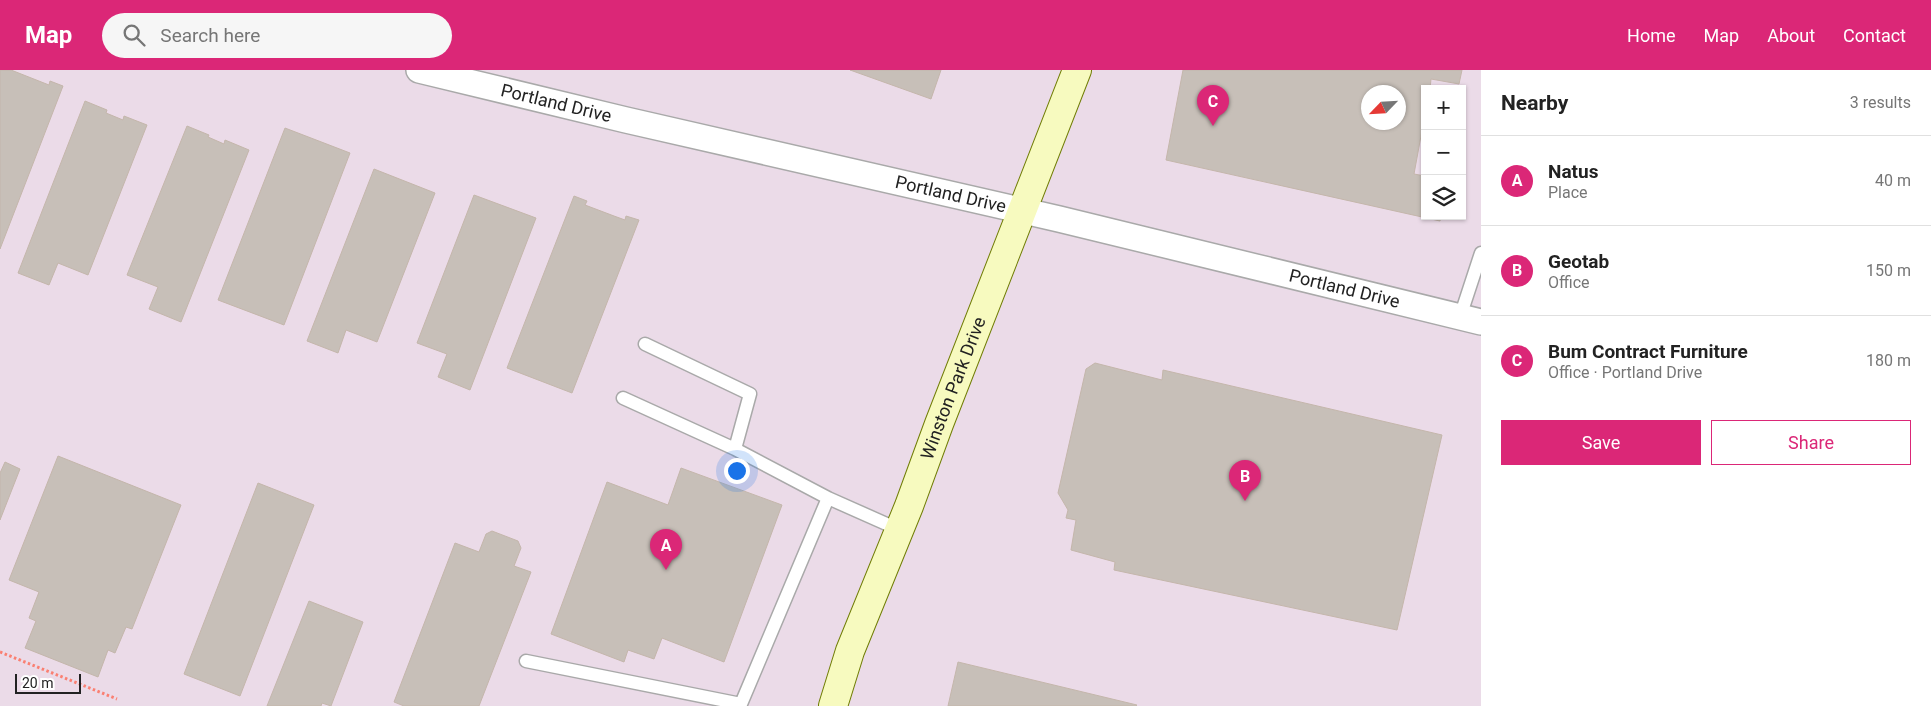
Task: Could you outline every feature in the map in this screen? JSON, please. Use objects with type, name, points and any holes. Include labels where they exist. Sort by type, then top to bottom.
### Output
[{"type":"street","name":"Portland Drive","points":[[419,70],[626,120],[1023,211],[1471,320]]},
{"type":"street","name":"Winston Park Drive","points":[[832,706],[850,651],[900,530],[939,424],[1077,70]]},
{"type":"lane","points":[[1471,320],[1481,252]]},
{"type":"lane","points":[[645,344],[750,394],[735,448]]},
{"type":"lane","points":[[623,398],[735,448],[828,498],[900,530]]},
{"type":"lane","points":[[526,661],[741,704],[828,498]]},
{"type":"path","points":[[0,652],[117,699]]},
{"type":"shaded area","points":[[0,70],[1481,70],[1481,706],[0,706]]},
{"type":"building","points":[[0,70],[11,70],[49,85],[50,81],[63,86],[0,249]]},
{"type":"building","points":[[850,70],[941,70],[931,99]]},
{"type":"building","points":[[1183,70],[1462,70],[1459,84],[1431,79],[1430,85],[1421,85],[1421,136],[1414,174],[1421,175],[1421,217],[1166,160]]},
{"type":"building","points":[[85,101],[107,110],[106,113],[123,120],[124,116],[147,125],[88,275],[58,263],[49,285],[18,273]]},
{"type":"building","points":[[187,126],[209,135],[208,137],[224,144],[225,140],[249,150],[181,322],[149,309],[158,287],[127,275]]},
{"type":"building","points":[[285,128],[350,153],[284,325],[218,300]]},
{"type":"building","points":[[374,169],[435,193],[377,342],[346,330],[338,353],[307,341]]},
{"type":"building","points":[[474,195],[536,218],[470,390],[438,377],[447,354],[417,343]]},
{"type":"building","points":[[574,196],[587,201],[585,205],[614,216],[625,220],[626,216],[639,220],[572,393],[507,368]]},
{"type":"building","points":[[1095,363],[1162,380],[1163,370],[1442,435],[1397,630],[1114,570],[1115,562],[1071,550],[1076,520],[1066,518],[1068,510],[1058,493],[1086,369]]},
{"type":"building","points":[[58,456],[181,505],[132,629],[126,627],[115,653],[108,650],[98,677],[25,648],[36,621],[29,618],[39,592],[9,580]]},
{"type":"building","points":[[5,462],[20,469],[0,520],[0,473]]},
{"type":"building","points":[[681,468],[782,505],[724,662],[662,638],[654,659],[628,650],[624,662],[551,634],[607,482],[668,505]]},
{"type":"building","points":[[258,483],[314,505],[240,696],[184,674]]},
{"type":"building","points":[[492,531],[518,541],[521,548],[514,566],[531,572],[479,706],[404,706],[394,702],[455,543],[479,552],[486,534]]},
{"type":"building","points":[[309,601],[363,622],[331,706],[322,703],[321,706],[267,706]]},
{"type":"building","points":[[958,662],[1137,705],[948,706]]},
{"type":"place","name":"Bum Contract Furniture","points":[[1213,126]]},
{"type":"place","name":"Geotab","points":[[1245,501]]},
{"type":"place","name":"Natus","points":[[666,570]]}]
